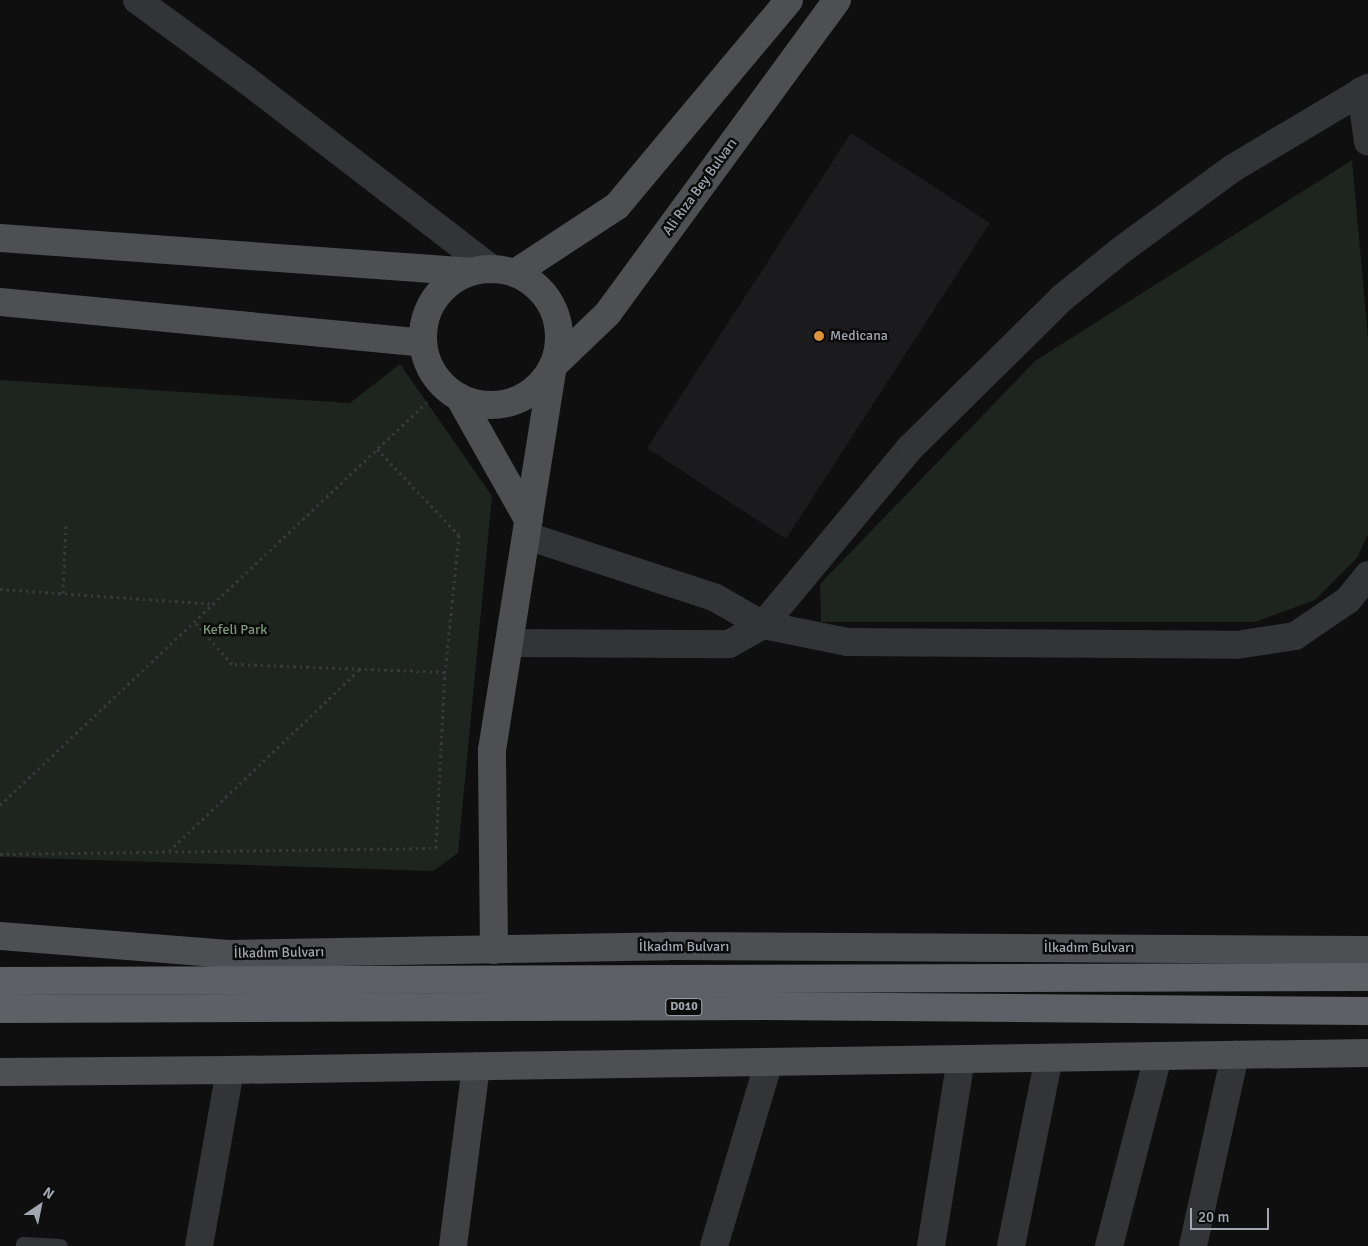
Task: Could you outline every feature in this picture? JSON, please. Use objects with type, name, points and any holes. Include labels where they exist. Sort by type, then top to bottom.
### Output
[{"type":"highway","name":"İlkadım Bulvarı","points":[[0,981],[1368,977]]},
{"type":"highway","name":"D010","points":[[0,1009],[764,1006],[1368,1011]]},
{"type":"main road","points":[[554,366],[541,384],[523,398],[502,404],[480,404],[459,397],[441,384],[429,365],[423,343],[425,320],[434,299],[450,282],[492,271],[617,206],[790,0]]},
{"type":"main road","name":"Ali Rıza Bey Bulvarı","points":[[554,366],[608,313],[837,0]]},
{"type":"main road","points":[[0,238],[492,271],[535,285],[550,302],[558,322],[559,344],[492,750],[494,950]]},
{"type":"main road","points":[[0,302],[423,343]]},
{"type":"main road","points":[[459,397],[528,528]]},
{"type":"main road","name":"İlkadım Bulvarı","points":[[0,936],[228,954],[669,946],[1368,950]]},
{"type":"main road","points":[[0,1072],[1368,1053]]},
{"type":"main road","points":[[453,1246],[476,1066]]},
{"type":"street","points":[[137,0],[245,79],[492,271]]},
{"type":"street","points":[[509,643],[728,644],[763,626],[910,448],[1062,298],[1120,251],[1233,168],[1364,90],[1368,142]]},
{"type":"street","points":[[528,528],[714,597],[763,626],[847,642],[1236,645],[1295,636],[1348,600],[1368,575]]},
{"type":"street","points":[[1193,1246],[1235,1055]]},
{"type":"street","points":[[1109,1246],[1158,1056]]},
{"type":"street","points":[[1012,1246],[1050,1058]]},
{"type":"street","points":[[932,1246],[961,1059]]},
{"type":"street","points":[[714,1246],[769,1062]]},
{"type":"street","points":[[199,1246],[230,1070]]},
{"type":"lane","points":[[22,1246],[60,1246]]},
{"type":"path","points":[[0,805],[427,402]]},
{"type":"path","points":[[0,854],[436,848],[445,672],[459,535],[377,449]]},
{"type":"path","points":[[63,593],[66,524]]},
{"type":"path","points":[[0,589],[212,604]]},
{"type":"path","points":[[194,621],[232,664],[445,672]]},
{"type":"path","points":[[168,852],[360,668]]},
{"type":"shaded area","name":"Medicana","points":[[851,133],[990,223],[786,539],[647,448]]},
{"type":"green space","points":[[1352,160],[1368,338],[1368,534],[1357,558],[1315,600],[1255,622],[821,622],[820,584],[1035,361]]},
{"type":"green space","name":"Kefeli Park","points":[[400,364],[492,496],[458,853],[433,871],[0,857],[0,380],[350,403]]},
{"type":"place","name":"Medicana","points":[[819,336]]}]
